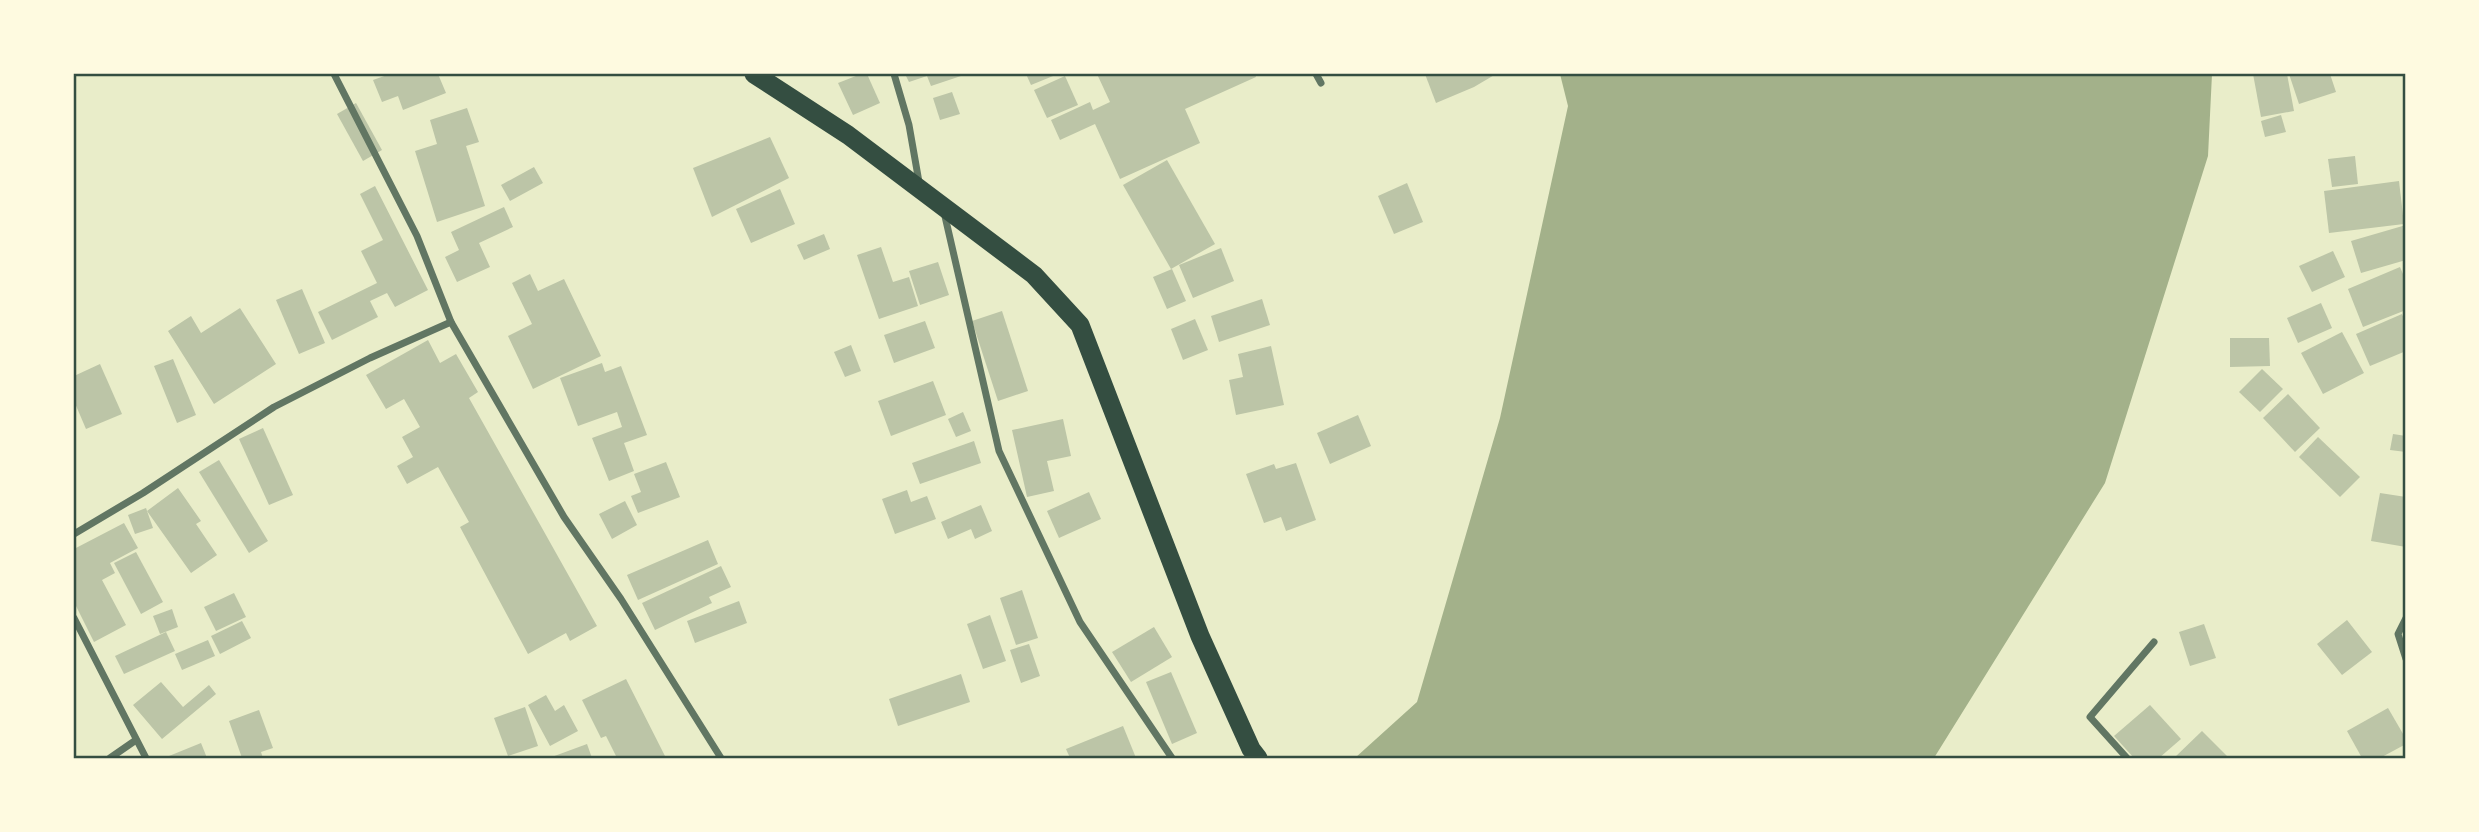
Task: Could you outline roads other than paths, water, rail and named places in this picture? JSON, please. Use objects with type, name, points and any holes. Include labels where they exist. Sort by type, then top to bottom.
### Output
[{"type":"highway","points":[[754,74],[848,135],[1034,275],[1080,325],[1200,636],[1255,754]]},
{"type":"street","points":[[334,74],[417,236],[451,322],[564,517],[621,599],[722,758]]},
{"type":"street","points":[[894,74],[909,125],[921,192]]},
{"type":"street","points":[[1316,74],[1321,83]]},
{"type":"street","points":[[943,208],[999,451],[1080,622],[1172,758]]},
{"type":"street","points":[[74,534],[143,493],[274,407],[370,358],[451,322]]},
{"type":"street","points":[[74,618],[146,758]]},
{"type":"street","points":[[2406,618],[2398,634],[2406,659]]},
{"type":"street","points":[[2127,758],[2090,717],[2154,642]]},
{"type":"street","points":[[110,758],[136,740]]}]
